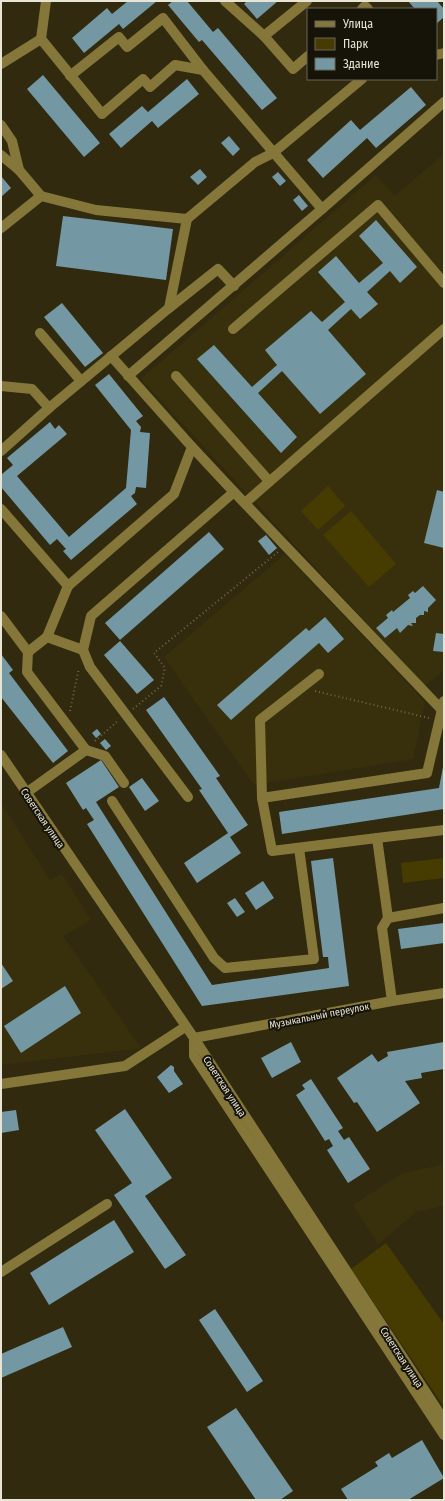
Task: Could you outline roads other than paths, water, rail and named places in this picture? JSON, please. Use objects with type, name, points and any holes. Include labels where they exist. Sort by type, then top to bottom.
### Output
[{"type":"street","points":[[46,1],[41,39],[102,114],[143,80],[150,87],[175,65],[203,70]]},
{"type":"street","points":[[225,1],[264,36],[293,69],[307,57]]},
{"type":"street","points":[[264,36],[306,1]]},
{"type":"street","points":[[70,76],[119,37],[127,47],[163,18],[203,70],[322,209]]},
{"type":"street","points":[[1,64],[41,39]]},
{"type":"street","points":[[169,308],[187,219],[256,162],[273,153],[361,80]]},
{"type":"street","points":[[128,376],[234,286],[444,102]]},
{"type":"street","points":[[1,125],[12,141],[19,170]]},
{"type":"street","points":[[1,155],[19,170],[41,196],[96,210],[187,219]]},
{"type":"street","points":[[1,228],[41,196]]},
{"type":"street","points":[[233,329],[378,205],[444,283]]},
{"type":"street","points":[[1,451],[48,408],[218,268],[234,286]]},
{"type":"street","points":[[245,503],[444,329]]},
{"type":"street","points":[[40,333],[81,381]]},
{"type":"street","points":[[110,356],[192,447],[285,546],[443,706],[427,773],[262,798]]},
{"type":"street","points":[[176,376],[270,481]]},
{"type":"street","points":[[1,386],[32,389],[48,408]]},
{"type":"street","points":[[28,652],[47,637],[68,586],[174,494],[192,447]]},
{"type":"street","points":[[188,797],[90,667],[82,650],[91,616],[234,492]]},
{"type":"street","points":[[1,509],[68,586]]},
{"type":"street","points":[[1,616],[28,652],[27,672],[86,750],[105,756],[124,783]]},
{"type":"street","points":[[47,637],[82,650]]},
{"type":"street","points":[[319,674],[260,720],[262,798],[272,851],[444,830]]},
{"type":"street","points":[[26,793],[86,750]]},
{"type":"street","name":"Советская улица","points":[[1,755],[185,1027],[194,1038],[422,1396],[444,1420]]},
{"type":"street","points":[[112,801],[214,958],[225,968],[314,959],[299,848]]},
{"type":"street","points":[[378,838],[388,918],[382,928],[392,1001]]},
{"type":"street","points":[[388,918],[444,908]]},
{"type":"street","name":"Музыкальный переулок","points":[[194,1038],[392,1001],[444,993]]},
{"type":"street","points":[[1,1084],[125,1066],[185,1027]]},
{"type":"street","points":[[1,1272],[107,1204]]},
{"type":"street","points":[[422,1396],[444,1435]]}]
